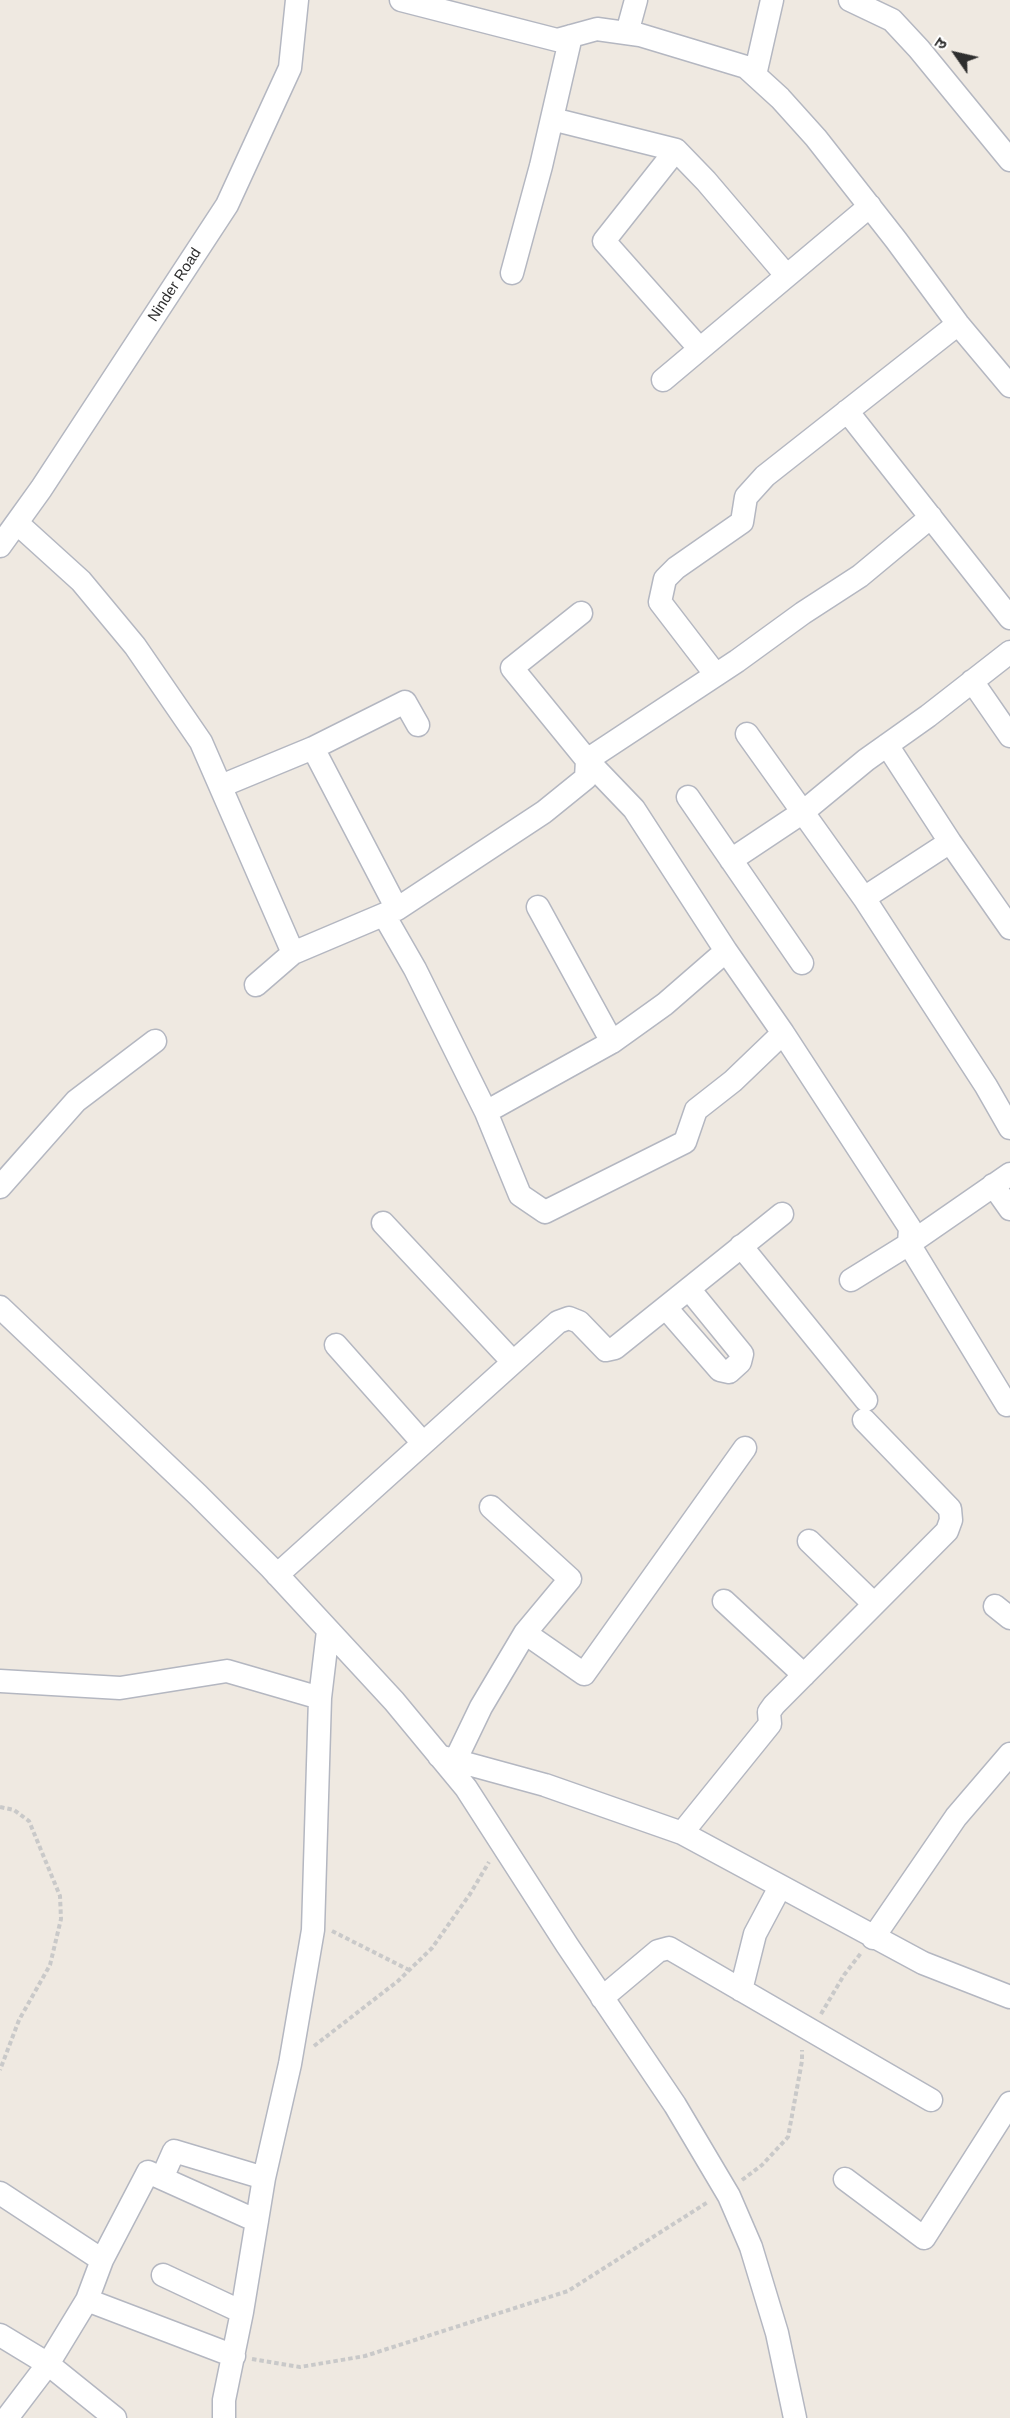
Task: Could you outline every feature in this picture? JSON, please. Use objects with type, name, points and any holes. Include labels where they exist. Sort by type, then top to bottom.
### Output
[{"type":"street","name":"Ninder Road","points":[[0,546],[48,480],[227,205],[290,68],[297,0]]},
{"type":"street","points":[[400,0],[557,40],[597,29],[640,35],[746,66],[780,98],[816,138],[958,324],[1010,386]]},
{"type":"street","points":[[627,33],[636,0]]},
{"type":"street","points":[[755,75],[772,0]]},
{"type":"street","points":[[849,0],[892,20],[919,49],[1010,160]]},
{"type":"street","points":[[512,273],[571,36]]},
{"type":"street","points":[[552,119],[676,150],[706,181],[786,275]]},
{"type":"street","points":[[676,150],[604,241],[699,348]]},
{"type":"street","points":[[663,380],[870,206]]},
{"type":"street","points":[[716,675],[660,602],[665,579],[676,568],[742,522],[746,497],[765,476],[958,324]]},
{"type":"street","points":[[847,411],[1010,618]]},
{"type":"street","points":[[587,760],[860,576],[931,517]]},
{"type":"street","points":[[17,523],[81,580],[135,646],[201,742],[293,953]]},
{"type":"street","points":[[581,613],[512,668],[587,760],[634,809],[910,1228],[909,1244],[1007,1405]]},
{"type":"street","points":[[731,860],[803,812],[1010,652]]},
{"type":"street","points":[[972,681],[1010,736]]},
{"type":"street","points":[[221,786],[313,748],[405,702],[418,725]]},
{"type":"street","points":[[747,734],[864,898],[986,1086],[1010,1128]]},
{"type":"street","points":[[887,745],[950,842],[1010,928]]},
{"type":"street","points":[[313,748],[391,912],[415,969],[486,1112],[520,1195],[545,1212],[685,1142],[696,1110],[734,1081],[783,1033]]},
{"type":"street","points":[[256,985],[293,953],[391,912],[543,812],[585,778],[587,760]]},
{"type":"street","points":[[688,797],[802,963]]},
{"type":"street","points":[[864,898],[950,842]]},
{"type":"street","points":[[538,907],[612,1042]]},
{"type":"street","points":[[486,1112],[612,1042],[665,1004],[726,951]]},
{"type":"street","points":[[0,1187],[76,1101],[154,1041]]},
{"type":"street","points":[[851,1280],[909,1244],[1002,1180],[1010,1209]]},
{"type":"street","points":[[277,1575],[550,1328],[569,1318],[579,1322],[606,1350],[615,1348],[782,1214]]},
{"type":"street","points":[[383,1223],[513,1362]]},
{"type":"street","points":[[682,1833],[770,1724],[770,1712],[774,1705],[947,1531],[951,1520],[950,1509],[865,1410],[741,1246]]},
{"type":"street","points":[[666,1308],[720,1370],[729,1372],[740,1362],[742,1354],[689,1289]]},
{"type":"street","points":[[0,1307],[198,1495],[277,1575],[447,1759],[602,1998],[675,2105],[726,2191],[751,2247],[777,2333],[795,2418]]},
{"type":"street","points":[[336,1345],[423,1443]]},
{"type":"street","points":[[525,1633],[584,1674],[745,1448]]},
{"type":"street","points":[[447,1759],[525,1633],[570,1579],[491,1507]]},
{"type":"street","points":[[809,1541],[874,1604]]},
{"type":"street","points":[[724,1602],[804,1675]]},
{"type":"street","points":[[224,2418],[224,2400],[242,2312],[264,2178],[290,2064],[313,1922],[320,1698],[328,1630]]},
{"type":"street","points":[[0,1681],[120,1688],[227,1671],[320,1698]]},
{"type":"street","points":[[873,1938],[956,1817],[1010,1754]]},
{"type":"street","points":[[447,1759],[545,1785],[682,1833],[873,1938],[923,1963],[1010,1997]]},
{"type":"street","points":[[741,1990],[755,1934],[780,1887]]},
{"type":"street","points":[[602,1998],[658,1951],[669,1948],[931,2100]]},
{"type":"street","points":[[845,2179],[924,2238],[1010,2103]]},
{"type":"street","points":[[162,2178],[174,2151],[264,2178]]},
{"type":"street","points":[[7,2418],[48,2364],[87,2300],[102,2260],[148,2172],[257,2221]]},
{"type":"street","points":[[0,2193],[102,2260]]},
{"type":"street","points":[[163,2275],[242,2312]]},
{"type":"street","points":[[87,2300],[234,2356]]},
{"type":"street","points":[[0,2335],[48,2364],[107,2416]]},
{"type":"path","points":[[0,1807],[14,1810],[29,1821],[60,1896],[61,1919],[58,1940],[50,1965],[20,2020],[0,2070]]},
{"type":"path","points":[[290,2064],[345,2024],[432,1948],[470,1894],[500,1842]]},
{"type":"path","points":[[313,1922],[409,1970]]},
{"type":"path","points":[[234,2356],[300,2367],[365,2356],[568,2291],[726,2191],[762,2165],[788,2138],[802,2061],[802,2049],[844,1975],[873,1938]]}]
